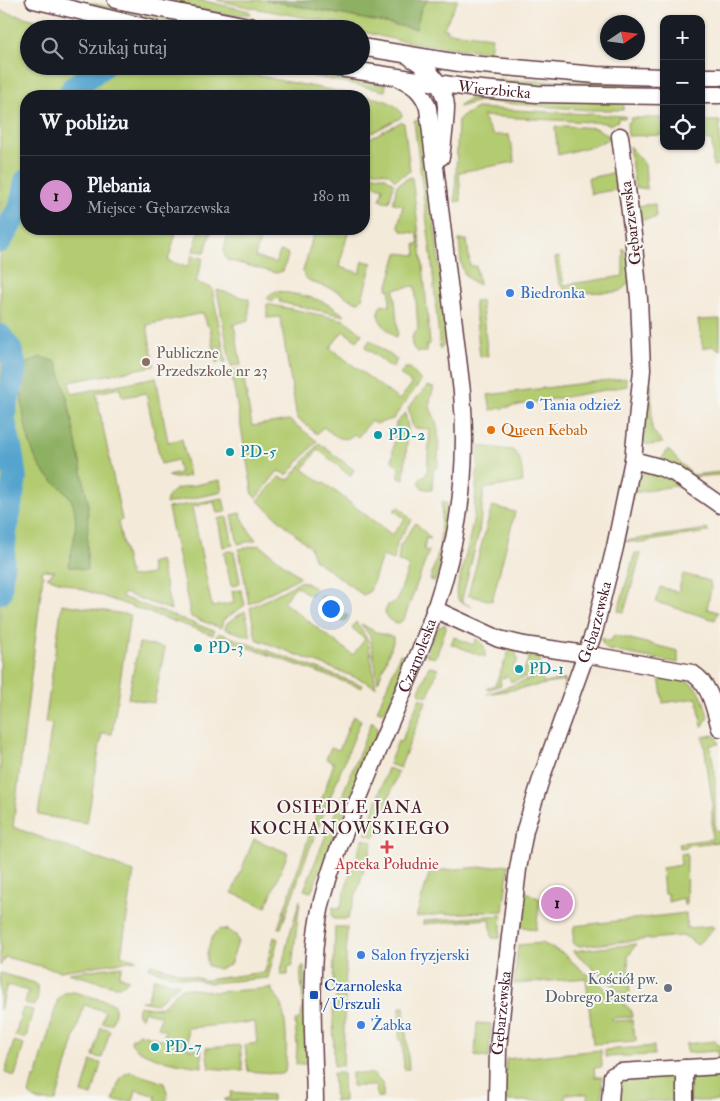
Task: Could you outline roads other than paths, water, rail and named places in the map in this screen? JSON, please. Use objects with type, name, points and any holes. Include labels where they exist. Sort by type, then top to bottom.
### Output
[{"type":"street","points":[[34,0],[116,20]]},
{"type":"street","points":[[116,0],[217,20]]},
{"type":"street","name":"Wierzbicka","points":[[370,48],[474,64],[596,75],[660,77]]},
{"type":"street","name":"Czarnoleska","points":[[404,54],[422,65],[438,84],[445,100],[440,201]]},
{"type":"street","points":[[428,108],[431,93],[438,84],[455,70],[474,64]]},
{"type":"street","name":"Wierzbicka","points":[[370,73],[470,88],[537,94],[660,96]]},
{"type":"street","points":[[705,77],[720,77]]},
{"type":"street","points":[[399,78],[419,91],[428,108]]},
{"type":"street","points":[[446,108],[453,97],[460,91],[470,88]]},
{"type":"street","points":[[705,95],[720,95]]},
{"type":"street","name":"Czarnoleska","points":[[315,1101],[314,959],[318,918],[322,900],[339,846],[418,655],[434,609],[451,553],[457,527],[462,488],[464,433],[461,383],[428,108]]},
{"type":"street","name":"Gębarzewska","points":[[496,1101],[498,1049],[505,979],[523,839],[542,776],[594,632],[633,460],[642,370],[639,299],[633,235],[620,136]]},
{"type":"street","points":[[633,460],[674,473],[720,505]]},
{"type":"street","points":[[434,609],[500,639],[524,645],[692,673],[698,677],[709,691],[720,728]]},
{"type":"street","points":[[610,1101],[610,1083],[612,1076],[616,1073],[626,1070],[720,1066]]},
{"type":"street","points":[[685,1068],[685,1101]]},
{"type":"waterway","points":[[72,90],[91,75]]},
{"type":"waterway","points":[[0,241],[20,208]]},
{"type":"waterway","points":[[0,336],[10,349],[14,363],[14,374],[3,416],[15,478],[5,534],[0,592]]},
{"type":"place","name":"Biedronka","points":[[510,293]]},
{"type":"place","name":"Publiczne Przedszkole nr 23","points":[[146,362]]},
{"type":"place","name":"Tania odzież","points":[[530,405]]},
{"type":"place","name":"Queen Kebab","points":[[491,430]]},
{"type":"place","name":"PD-2","points":[[378,435]]},
{"type":"place","name":"PD-5","points":[[230,452]]},
{"type":"place","name":"PD-3","points":[[198,648]]},
{"type":"place","name":"PD-1","points":[[519,669]]},
{"type":"place","name":"Apteka Południe","points":[[387,847]]},
{"type":"place","name":"Plebania","points":[[557,903]]},
{"type":"place","name":"Salon fryzjerski","points":[[361,955]]},
{"type":"place","name":"Kościół pw. Dobrego Pasterza","points":[[668,988]]},
{"type":"place","name":"Czarnoleska / Urszuli","points":[[314,995]]},
{"type":"place","name":"Żabka","points":[[361,1025]]},
{"type":"place","name":"PD-7","points":[[155,1047]]},
{"type":"district","name":"OSIEDLE JANA KOCHANOWSKIEGO","points":[[350,818]]}]
